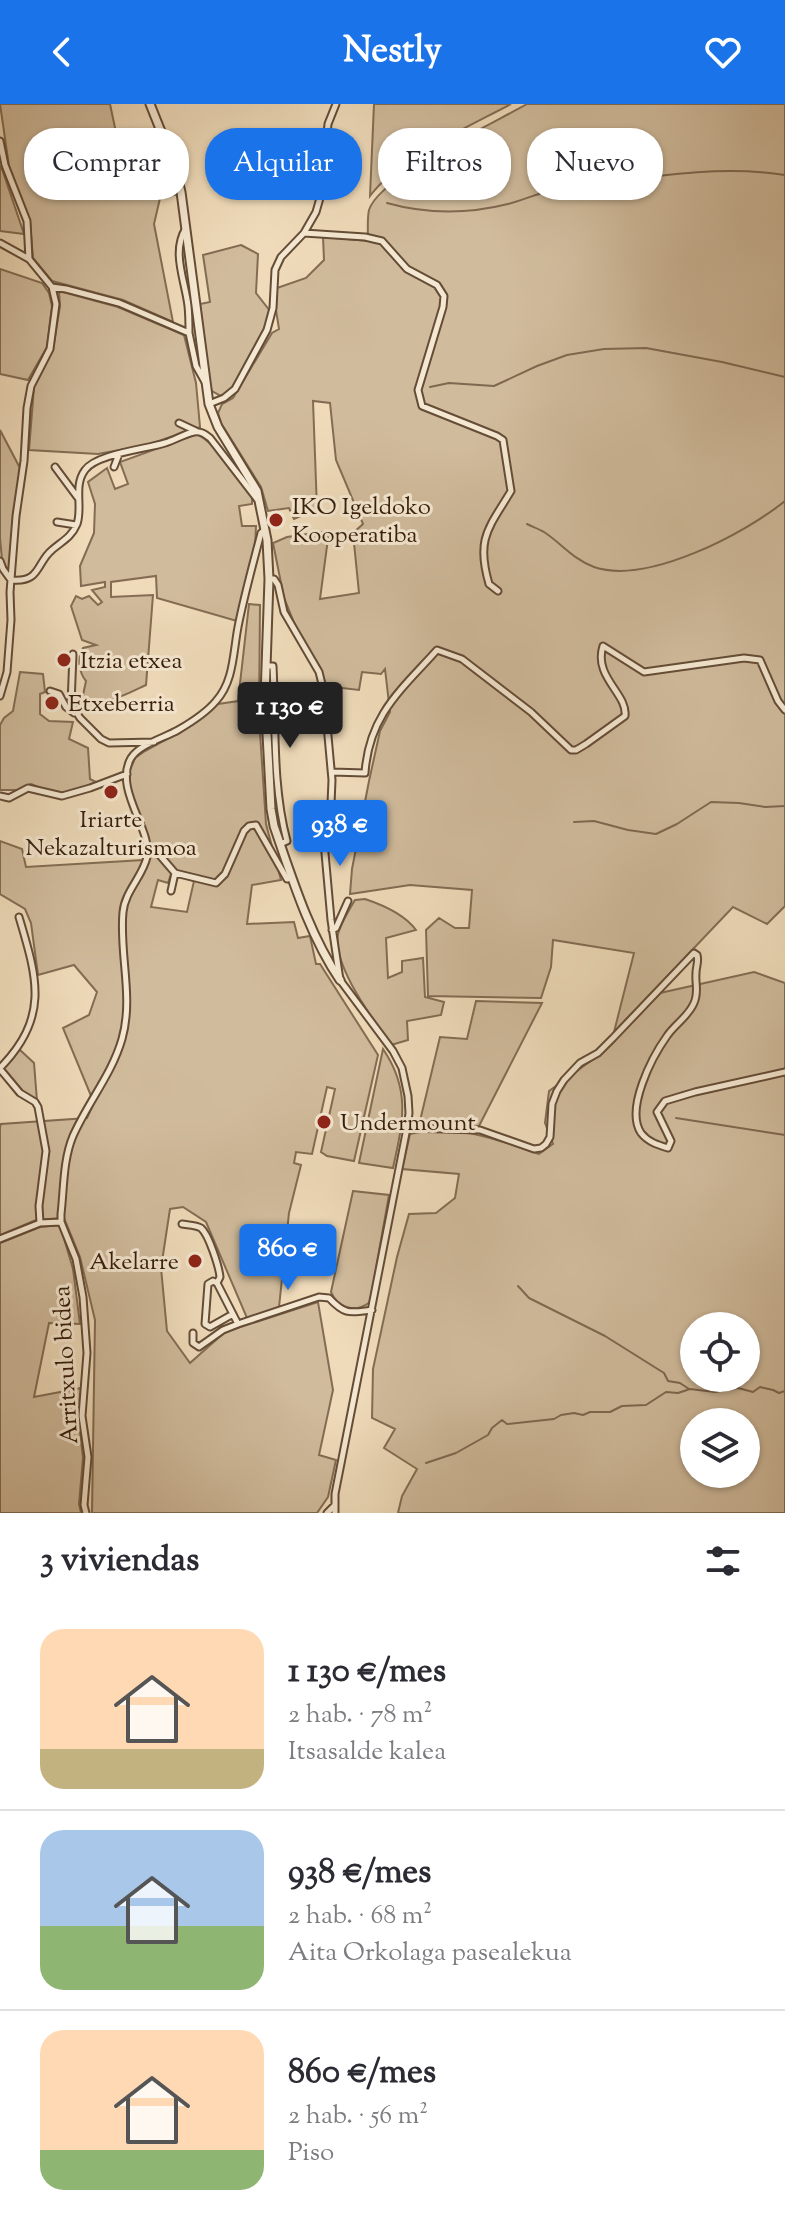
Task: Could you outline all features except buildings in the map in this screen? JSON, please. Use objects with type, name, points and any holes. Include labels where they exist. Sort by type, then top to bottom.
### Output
[{"type":"street","points":[[150,104],[174,164],[181,192],[209,404],[218,427],[257,491],[265,529],[269,579],[265,697],[271,809],[280,844],[320,945],[340,980],[393,1051],[402,1068],[408,1096],[407,1128],[334,1509],[327,1513]]},
{"type":"street","points":[[209,404],[230,394],[272,319],[277,266],[281,257],[312,222],[320,198],[328,124],[336,104]]},
{"type":"street","points":[[0,141],[5,165],[27,221],[29,259]]},
{"type":"street","points":[[186,227],[180,237],[179,259],[189,333],[196,366],[205,383]]},
{"type":"street","points":[[304,233],[382,241],[407,269],[437,285],[444,296],[418,390],[422,406],[503,440],[511,491],[484,534],[482,561],[489,584],[498,591]]},
{"type":"street","points":[[0,243],[29,259],[52,287],[56,304],[50,349],[31,386],[27,408],[11,580],[7,672],[0,696]]},
{"type":"street","points":[[52,287],[119,303],[189,333]]},
{"type":"street","points":[[179,423],[210,438],[259,502]]},
{"type":"street","points":[[11,580],[27,579],[34,575],[48,555],[70,537],[79,516],[79,487],[85,470],[96,461],[147,449],[196,431]]},
{"type":"street","points":[[114,467],[119,454]]},
{"type":"street","points":[[55,467],[79,499]]},
{"type":"street","points":[[57,522],[76,525]]},
{"type":"street","points":[[265,529],[261,533],[238,625],[229,683],[215,703],[181,728],[132,756],[127,788],[147,847],[157,852],[175,873],[216,883],[225,874],[244,831],[256,825],[287,879],[293,878]]},
{"type":"street","points":[[0,561],[11,580]]},
{"type":"street","points":[[269,579],[276,581],[284,612],[322,681],[332,772],[331,804],[324,836],[332,930],[340,980]]},
{"type":"street","points":[[332,772],[365,773],[376,726],[384,709],[437,650],[462,659],[531,712],[571,750],[586,744],[625,716],[626,707],[608,681],[604,669],[603,646],[644,672],[744,658],[760,660],[785,710]]},
{"type":"street","points":[[73,654],[71,704],[80,718]]},
{"type":"street","points":[[50,691],[59,694],[66,707],[109,743],[154,742]]},
{"type":"street","points":[[0,796],[9,798],[28,788],[62,796],[127,774]]},
{"type":"street","name":"Arritxulo bidea","points":[[86,1513],[88,1457],[82,1416],[87,1353],[83,1297],[76,1259],[61,1222],[66,1160],[73,1136],[105,1081],[122,1037],[128,991],[123,907],[148,856],[147,847]]},
{"type":"street","points":[[171,891],[175,873]]},
{"type":"street","points":[[332,930],[336,928],[348,901]]},
{"type":"street","points":[[19,917],[37,988],[28,1031],[0,1068],[20,1093],[38,1107],[46,1151],[39,1206],[40,1223]]},
{"type":"street","points":[[320,945],[328,946],[335,942]]},
{"type":"street","points":[[407,1128],[480,1130],[534,1149],[546,1144],[550,1137],[552,1104],[564,1080],[580,1063],[598,1053],[694,953],[699,960],[695,974],[698,987],[695,1002],[668,1034],[647,1073],[635,1113],[641,1132],[653,1144],[668,1148],[671,1141],[657,1112],[665,1101],[785,1072]]},
{"type":"street","points":[[0,1239],[40,1223],[61,1222]]},
{"type":"street","points":[[182,1224],[203,1230],[220,1273],[217,1283],[238,1324]]},
{"type":"street","points":[[217,1283],[213,1281],[208,1284],[205,1324],[210,1327],[233,1314]]},
{"type":"street","points":[[193,1333],[193,1343],[199,1347],[223,1330],[238,1324],[324,1297],[343,1311],[372,1310]]},
{"type":"shaded area","points":[[0,104],[110,104],[115,128],[24,128],[24,200],[160,200],[154,224],[173,322],[123,300],[52,281],[33,258],[30,222],[9,166]]},
{"type":"shaded area","points":[[374,104],[511,104],[465,128],[378,128],[378,187],[370,196]]},
{"type":"shaded area","points":[[527,104],[785,104],[785,906],[767,924],[733,907],[614,1032],[634,953],[553,940],[551,967],[541,998],[428,996],[426,930],[439,918],[455,928],[469,928],[472,890],[410,885],[350,894],[369,781],[380,731],[390,712],[385,669],[381,674],[362,672],[359,690],[325,686],[320,667],[301,640],[284,598],[273,543],[287,537],[329,531],[320,599],[359,593],[353,533],[363,524],[336,460],[330,403],[313,401],[317,509],[294,519],[289,508],[268,511],[261,487],[221,423],[218,413],[222,404],[233,398],[272,333],[279,329],[277,288],[306,278],[324,260],[323,237],[368,241],[369,210],[378,196],[378,200],[511,200],[511,128],[483,128]]},
{"type":"shaded area","points":[[1,166],[24,234],[0,231]]},
{"type":"shaded area","points":[[241,245],[258,254],[256,293],[270,311],[264,331],[233,386],[221,396],[210,386],[200,304],[210,302],[203,255]]},
{"type":"shaded area","points":[[0,269],[42,283],[49,293],[52,306],[47,347],[28,380],[0,374]]},
{"type":"shaded area","points":[[59,291],[118,307],[184,335],[196,383],[200,427],[147,445],[98,454],[29,450],[34,387],[53,350],[60,306]]},
{"type":"shaded area","points":[[0,430],[20,468],[10,574],[2,560],[0,538]]},
{"type":"shaded area","points":[[197,434],[221,454],[252,497],[252,504],[239,506],[242,526],[256,526],[255,549],[237,621],[157,598],[156,576],[111,582],[111,597],[153,595],[146,685],[115,698],[82,700],[86,681],[80,670],[80,656],[83,648],[96,645],[82,640],[71,606],[76,596],[82,599],[89,596],[98,605],[102,602],[92,590],[105,587],[105,582],[81,586],[80,566],[94,533],[95,504],[88,482],[107,468],[115,489],[128,484],[120,462]]},
{"type":"shaded area","points":[[249,604],[260,605],[259,717],[266,824],[281,880],[252,885],[247,924],[294,922],[298,938],[310,936],[316,964],[320,964],[378,1055],[354,1161],[321,1152],[335,1089],[327,1087],[312,1154],[296,1152],[294,1163],[301,1165],[289,1213],[279,1307],[247,1318],[206,1222],[183,1207],[170,1209],[161,1268],[167,1331],[190,1363],[225,1332],[318,1302],[333,1390],[319,1455],[336,1460],[328,1497],[317,1513],[92,1513],[95,1320],[80,1257],[64,1218],[36,1220],[0,1235],[0,1127],[1,1124],[87,1118],[94,1103],[63,1028],[89,1015],[97,992],[74,965],[38,975],[31,923],[25,909],[0,894],[0,841],[22,849],[26,867],[143,860],[144,827],[130,788],[130,770],[135,758],[185,729],[218,704],[238,701]],"holes":[[[171,874],[194,881],[187,912],[151,907],[158,880],[168,883]]]},
{"type":"shaded area","points":[[20,672],[43,674],[45,692],[40,694],[40,714],[49,721],[73,722],[69,739],[88,748],[90,779],[98,783],[64,793],[50,792],[31,784],[19,790],[0,790],[0,725],[13,711]]},
{"type":"shaded area","points":[[365,899],[393,911],[416,930],[386,938],[388,978],[402,972],[402,961],[423,958],[425,997],[444,1002],[441,1015],[407,1021],[408,1040],[391,1045],[356,992],[341,961],[338,947],[338,934],[348,912],[355,900]]},
{"type":"shaded area","points":[[754,972],[785,983],[785,1513],[398,1513],[402,1496],[417,1469],[384,1448],[395,1429],[372,1418],[373,1369],[409,1214],[436,1213],[455,1198],[459,1174],[402,1169],[410,1134],[444,1130],[476,1134],[539,1154],[553,1144],[545,1123],[549,1091],[599,1055],[660,993]]},
{"type":"shaded area","points":[[476,1001],[542,1003],[479,1126],[419,1125],[440,1037],[467,1039]]},
{"type":"shaded area","points":[[19,1049],[34,1063],[37,1101],[20,1090],[3,1068]]},
{"type":"shaded area","points":[[383,1049],[398,1078],[401,1093],[402,1121],[393,1168],[359,1163]]},
{"type":"shaded area","points":[[353,1191],[389,1195],[370,1302],[348,1308],[338,1302],[331,1292]]},
{"type":"shaded area","points":[[60,1225],[73,1269],[80,1324],[49,1323],[34,1397],[81,1388],[78,1414],[83,1458],[81,1513],[0,1513],[0,1243],[40,1227]]},
{"type":"waterway","points":[[387,203],[432,211],[478,210],[561,189],[675,174],[741,171],[785,175]]},
{"type":"waterway","points":[[430,387],[449,383],[494,386],[567,355],[604,349],[646,348],[785,377]]},
{"type":"waterway","points":[[527,524],[544,532],[574,556],[594,567],[616,571],[640,569],[667,563],[721,541],[785,501]]},
{"type":"waterway","points":[[574,822],[594,821],[656,834],[711,802],[785,806]]},
{"type":"waterway","points":[[676,1118],[785,1135]]},
{"type":"waterway","points":[[518,1286],[529,1298],[605,1336],[664,1373],[668,1381],[680,1383]]},
{"type":"waterway","points":[[426,1463],[456,1453],[488,1435],[502,1420],[507,1424],[554,1419],[574,1413],[610,1412],[622,1406],[646,1405],[666,1392],[678,1393],[690,1389],[715,1392],[738,1388],[753,1392],[760,1387],[779,1393],[785,1391]]},
{"type":"place","name":"IKO Igeldoko Kooperatiba","points":[[276,520]]},
{"type":"place","name":"Itzia etxea","points":[[64,660]]},
{"type":"place","name":"Etxeberria","points":[[52,703]]},
{"type":"place","name":"Iriarte Nekazalturismoa","points":[[111,792]]},
{"type":"place","name":"Undermount","points":[[324,1122]]},
{"type":"place","name":"Akelarre","points":[[195,1261]]}]
